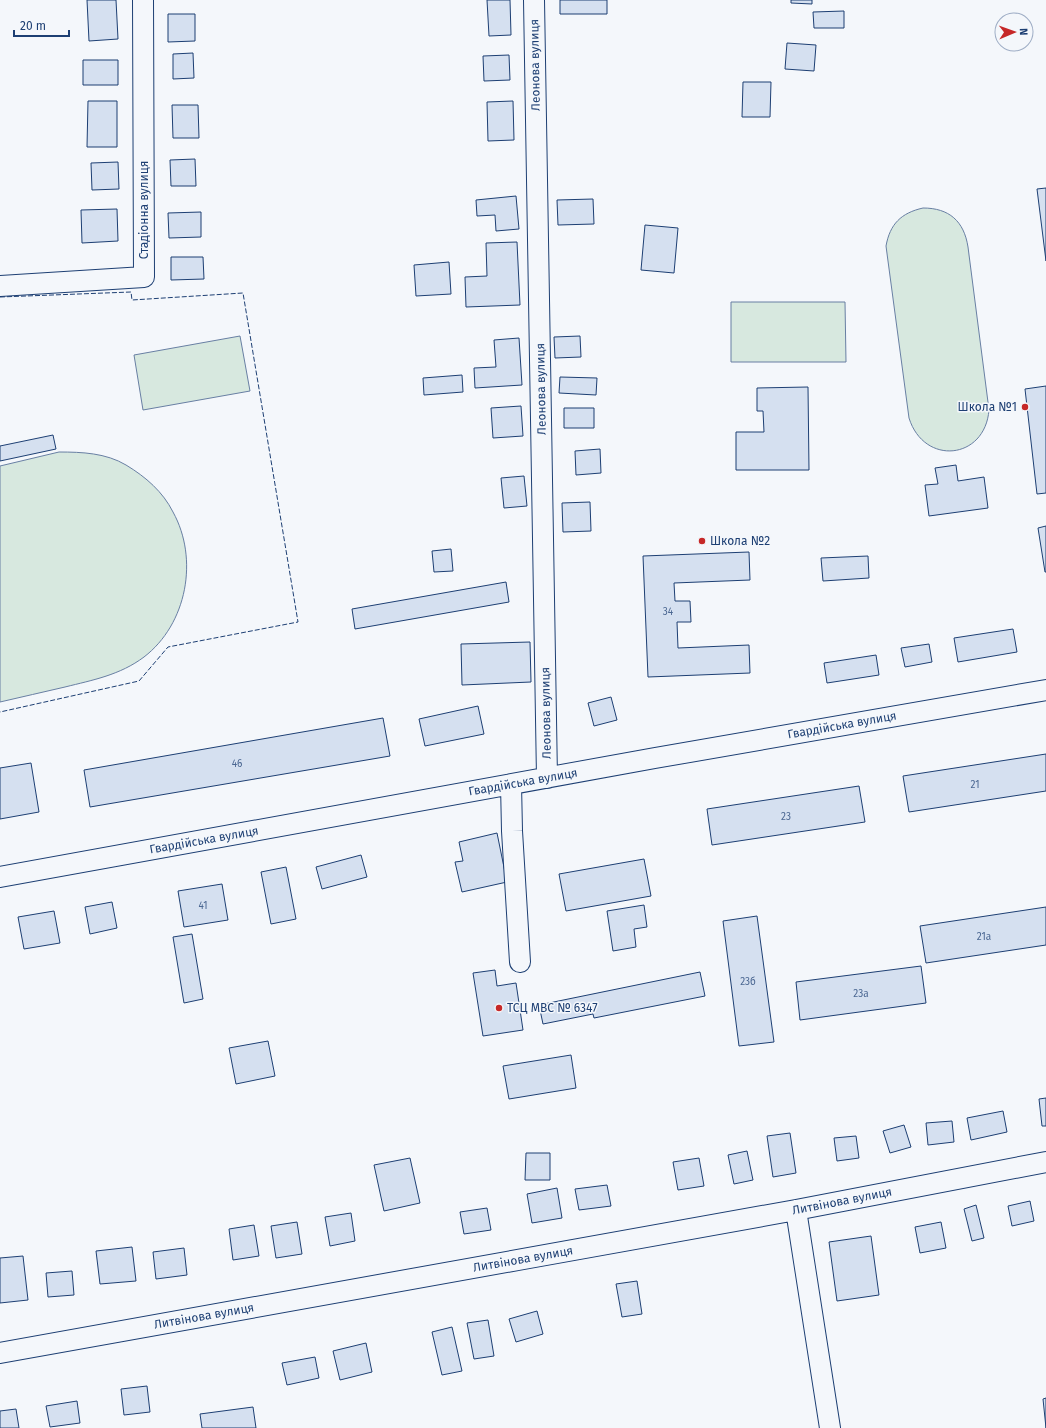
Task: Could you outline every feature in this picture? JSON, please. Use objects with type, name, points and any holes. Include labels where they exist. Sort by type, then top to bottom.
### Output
[{"type":"street","name":"Стадіонна вулиця","points":[[0,286],[144,277],[143,0]]},
{"type":"street","name":"Леонова вулиця","points":[[534,0],[547,778]]},
{"type":"street","name":"Гвардійська вулиця","points":[[0,877],[511,784],[1046,690]]},
{"type":"street","points":[[511,784],[512,831],[520,962]]},
{"type":"street","name":"Литвінова вулиця","points":[[0,1353],[796,1210],[1046,1162]]},
{"type":"street","points":[[796,1210],[830,1428]]},
{"type":"shaded area","points":[[923,208],[940,210],[948,213],[959,223],[966,238],[989,410],[985,427],[977,439],[966,447],[953,451],[940,450],[927,444],[917,433],[909,418],[886,246],[890,231],[898,221],[908,213]]},
{"type":"shaded area","points":[[731,302],[845,302],[846,362],[731,362]]},
{"type":"shaded area","points":[[240,336],[250,391],[143,410],[134,355]]},
{"type":"shaded area","points":[[59,452],[94,454],[118,461],[140,475],[159,492],[169,505],[181,530],[187,570],[184,590],[179,609],[170,627],[159,643],[135,663],[116,673],[96,679],[0,702],[0,466]]},
{"type":"building","points":[[87,0],[116,0],[118,39],[89,41]]},
{"type":"building","points":[[487,0],[510,0],[511,35],[489,36]]},
{"type":"building","points":[[560,0],[607,0],[607,14],[560,14]]},
{"type":"building","points":[[791,0],[812,0],[812,4],[791,3]]},
{"type":"building","points":[[844,11],[844,28],[814,28],[813,12]]},
{"type":"building","points":[[168,14],[195,14],[195,41],[168,42]]},
{"type":"building","points":[[787,43],[816,45],[814,71],[785,69]]},
{"type":"building","points":[[193,53],[194,78],[173,79],[173,54]]},
{"type":"building","points":[[509,55],[510,80],[484,81],[483,56]]},
{"type":"building","points":[[83,60],[118,60],[118,85],[83,85]]},
{"type":"building","points":[[743,82],[771,82],[770,117],[742,117]]},
{"type":"building","points":[[88,101],[117,101],[117,147],[87,147]]},
{"type":"building","points":[[513,101],[514,140],[488,141],[487,102]]},
{"type":"building","points":[[172,105],[198,105],[199,138],[173,138]]},
{"type":"building","points":[[195,159],[196,186],[171,186],[170,160]]},
{"type":"building","points":[[118,162],[119,189],[92,190],[91,163]]},
{"type":"building","points":[[1046,188],[1046,261],[1037,189]]},
{"type":"building","points":[[516,196],[519,229],[496,231],[495,215],[477,216],[476,200]]},
{"type":"building","points":[[593,199],[594,224],[558,225],[557,200]]},
{"type":"building","points":[[117,209],[118,241],[82,243],[81,210]]},
{"type":"building","points":[[201,212],[201,237],[169,238],[168,213]]},
{"type":"building","points":[[645,225],[678,228],[674,273],[641,270]]},
{"type":"building","points":[[517,242],[520,305],[466,307],[465,277],[487,276],[486,243]]},
{"type":"building","points":[[171,257],[203,257],[204,279],[171,280]]},
{"type":"building","points":[[449,262],[451,294],[416,296],[414,265]]},
{"type":"building","points":[[580,336],[581,357],[555,358],[554,337]]},
{"type":"building","points":[[519,338],[522,385],[475,388],[474,368],[496,367],[494,340]]},
{"type":"building","points":[[462,375],[463,392],[424,395],[423,378]]},
{"type":"building","points":[[560,377],[597,378],[596,395],[559,393]]},
{"type":"building","points":[[1046,386],[1046,493],[1037,494],[1025,389]]},
{"type":"building","points":[[808,387],[809,470],[736,470],[736,432],[764,432],[763,411],[757,411],[757,388]]},
{"type":"building","points":[[521,406],[523,436],[493,438],[491,408]]},
{"type":"building","points":[[564,408],[594,408],[594,428],[564,428]]},
{"type":"building","points":[[53,435],[56,449],[0,461],[0,446]]},
{"type":"building","points":[[600,449],[601,473],[576,475],[575,451]]},
{"type":"building","points":[[956,465],[958,481],[984,477],[988,508],[929,516],[925,485],[938,484],[935,468]]},
{"type":"building","points":[[524,476],[527,506],[504,508],[501,478]]},
{"type":"building","points":[[590,502],[591,531],[563,532],[562,503]]},
{"type":"building","points":[[1046,526],[1046,572],[1045,572],[1038,528]]},
{"type":"building","points":[[451,549],[453,571],[434,572],[432,551]]},
{"type":"building","points":[[749,552],[750,580],[674,583],[675,601],[690,601],[691,622],[677,622],[678,648],[749,645],[750,673],[648,677],[643,556]]},
{"type":"building","points":[[868,556],[869,578],[823,581],[821,558]]},
{"type":"building","points":[[506,582],[509,602],[355,629],[352,609]]},
{"type":"building","points":[[1013,629],[1017,652],[958,662],[954,638]]},
{"type":"building","points":[[530,642],[531,682],[462,685],[461,644]]},
{"type":"building","points":[[929,644],[932,662],[905,667],[901,648]]},
{"type":"building","points":[[876,655],[879,675],[827,683],[824,663]]},
{"type":"building","points":[[611,697],[617,720],[594,726],[588,703]]},
{"type":"building","points":[[478,706],[484,734],[425,746],[419,719]]},
{"type":"building","points":[[383,718],[390,756],[90,807],[84,770]]},
{"type":"building","points":[[1046,754],[1046,791],[909,812],[903,776]]},
{"type":"building","points":[[31,763],[39,812],[0,819],[0,768]]},
{"type":"building","points":[[859,786],[865,822],[712,845],[707,809]]},
{"type":"building","points":[[497,833],[507,882],[462,892],[455,862],[463,861],[459,842]]},
{"type":"building","points":[[361,855],[367,877],[322,889],[316,867]]},
{"type":"building","points":[[644,859],[651,896],[566,911],[559,874]]},
{"type":"building","points":[[286,867],[296,919],[271,924],[261,872]]},
{"type":"building","points":[[222,884],[228,920],[184,927],[178,891]]},
{"type":"building","points":[[112,902],[117,928],[90,934],[85,907]]},
{"type":"building","points":[[644,905],[647,927],[634,929],[636,947],[613,951],[607,911]]},
{"type":"building","points":[[1046,907],[1046,945],[926,963],[920,926]]},
{"type":"building","points":[[54,911],[60,943],[24,949],[18,917]]},
{"type":"building","points":[[757,916],[774,1042],[739,1046],[723,921]]},
{"type":"building","points":[[192,934],[203,999],[184,1003],[173,937]]},
{"type":"building","points":[[921,966],[926,1003],[800,1020],[796,982]]},
{"type":"building","name":"ТСЦ МВС № 6347","points":[[495,970],[497,986],[516,983],[523,1030],[483,1036],[473,973]]},
{"type":"building","points":[[700,972],[705,996],[594,1018],[593,1014],[543,1024],[539,1005]]},
{"type":"building","points":[[268,1041],[275,1076],[236,1084],[229,1048]]},
{"type":"building","points":[[571,1055],[576,1088],[509,1099],[503,1066]]},
{"type":"building","points":[[1046,1098],[1046,1126],[1042,1126],[1039,1099]]},
{"type":"building","points":[[1003,1111],[1007,1132],[971,1140],[967,1118]]},
{"type":"building","points":[[952,1121],[954,1142],[928,1145],[926,1123]]},
{"type":"building","points":[[904,1125],[911,1147],[890,1153],[883,1131]]},
{"type":"building","points":[[790,1133],[796,1173],[773,1177],[767,1136]]},
{"type":"building","points":[[856,1136],[859,1158],[837,1161],[834,1138]]},
{"type":"building","points":[[747,1151],[753,1180],[734,1184],[728,1155]]},
{"type":"building","points":[[526,1153],[550,1153],[550,1180],[525,1180]]},
{"type":"building","points":[[410,1158],[420,1203],[384,1211],[374,1165]]},
{"type":"building","points":[[699,1158],[704,1186],[678,1190],[673,1162]]},
{"type":"building","points":[[607,1185],[611,1206],[579,1210],[575,1189]]},
{"type":"building","points":[[557,1188],[562,1218],[532,1223],[527,1194]]},
{"type":"building","points":[[1030,1201],[1034,1221],[1012,1226],[1008,1206]]},
{"type":"building","points":[[976,1205],[984,1238],[972,1241],[964,1209]]},
{"type":"building","points":[[487,1208],[491,1230],[464,1234],[460,1212]]},
{"type":"building","points":[[351,1213],[355,1241],[330,1246],[325,1217]]},
{"type":"building","points":[[297,1222],[302,1254],[276,1258],[271,1226]]},
{"type":"building","points":[[941,1222],[946,1248],[920,1253],[915,1227]]},
{"type":"building","points":[[254,1225],[259,1256],[233,1260],[229,1229]]},
{"type":"building","points":[[871,1236],[879,1295],[837,1301],[829,1242]]},
{"type":"building","points":[[132,1247],[136,1281],[100,1284],[96,1251]]},
{"type":"building","points":[[184,1248],[187,1275],[156,1279],[153,1252]]},
{"type":"building","points":[[23,1256],[28,1300],[0,1303],[0,1258]]},
{"type":"building","points":[[72,1271],[74,1295],[48,1297],[46,1273]]},
{"type":"building","points":[[637,1281],[642,1314],[622,1317],[616,1284]]},
{"type":"building","points":[[537,1311],[543,1334],[516,1342],[509,1319]]},
{"type":"building","points":[[488,1320],[494,1356],[474,1359],[467,1323]]},
{"type":"building","points":[[452,1327],[462,1371],[442,1375],[432,1332]]},
{"type":"building","points":[[366,1343],[372,1372],[340,1380],[333,1351]]},
{"type":"building","points":[[315,1357],[319,1378],[287,1385],[282,1363]]},
{"type":"building","points":[[147,1386],[150,1412],[124,1415],[121,1389]]},
{"type":"building","points":[[1046,1398],[1046,1428],[1043,1399]]},
{"type":"building","points":[[77,1401],[80,1423],[50,1427],[46,1406]]},
{"type":"building","points":[[253,1407],[256,1428],[202,1428],[200,1414]]},
{"type":"building","points":[[16,1409],[19,1428],[0,1428],[0,1411]]},
{"type":"fence","points":[[0,297],[131,292],[132,300],[243,293],[298,622],[168,647],[139,681],[0,712]]},
{"type":"place","name":"Школа №1","points":[[1025,407]]},
{"type":"place","name":"Школа №2","points":[[702,541]]},
{"type":"place","name":"ТСЦ МВС № 6347","points":[[499,1008]]}]
